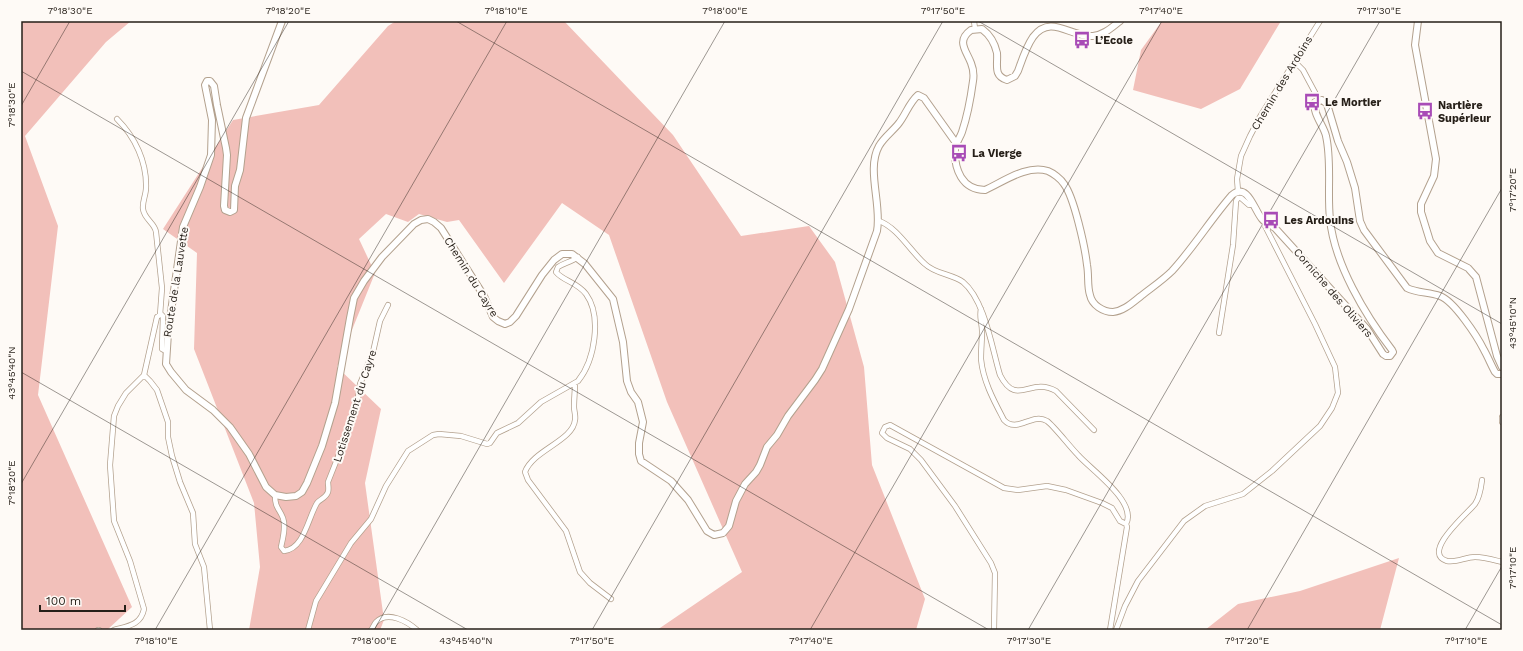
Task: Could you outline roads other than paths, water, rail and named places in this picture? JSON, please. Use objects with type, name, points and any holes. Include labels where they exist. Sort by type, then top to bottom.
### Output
[{"type":"street","name":"Route de la Lauvette","points":[[166,351],[183,227],[200,187],[211,155],[212,120],[204,85],[207,81],[210,81],[214,86],[216,105],[227,155],[224,206],[226,210],[230,212],[234,210],[234,186],[241,164],[246,118],[282,21]]},
{"type":"street","points":[[974,21],[976,29]]},
{"type":"street","points":[[1120,21],[1101,34],[1093,36],[1072,32],[1056,26],[1047,26],[1034,36],[1018,71],[1015,76],[1008,80],[999,76],[997,72],[997,53],[988,34],[982,29],[976,29],[967,33],[963,42],[971,64],[973,81],[964,126],[956,143],[955,156],[958,169],[966,184],[971,188],[985,190],[1026,171],[1041,170],[1048,171],[1060,179],[1065,184],[1069,193],[1078,225],[1087,265],[1090,295],[1096,306],[1100,309],[1112,312],[1123,309],[1131,304],[1170,272],[1232,195],[1238,191]]},
{"type":"street","name":"Chemin des Ardoins","points":[[1238,191],[1237,180],[1241,156],[1261,115],[1320,21]]},
{"type":"street","points":[[1418,21],[1415,45],[1436,159],[1434,176],[1421,204],[1421,212],[1430,241],[1435,250],[1443,256],[1468,268],[1476,277],[1497,356],[1502,367]]},
{"type":"street","points":[[1295,62],[1303,70],[1319,100],[1322,100],[1327,104],[1355,188],[1360,221],[1364,230],[1407,288],[1413,291],[1440,296],[1448,301],[1465,321],[1484,348],[1495,372],[1501,376]]},
{"type":"street","points":[[308,630],[316,601],[351,542],[371,519],[386,486],[408,451],[433,435],[439,434],[461,436],[487,444],[490,443],[497,433],[518,423],[541,402],[575,382],[582,376],[593,346],[595,326],[593,308],[586,293],[573,282],[560,276],[556,272],[558,267],[564,263],[572,262],[578,257],[613,299],[624,342],[627,381],[631,392],[638,402],[644,422],[639,444],[641,461],[671,481],[688,500],[707,531],[714,535],[723,533],[729,526],[733,510],[740,493],[760,466],[768,447],[822,369],[849,308],[877,231],[879,221],[874,167],[878,148],[885,137],[899,123],[918,95],[924,98],[956,143]]},
{"type":"street","name":"Corniche des Oliviers","points":[[1238,191],[1246,194],[1251,199],[1262,218],[1275,228],[1367,329],[1383,354],[1390,356],[1393,352],[1392,350],[1361,304],[1337,254],[1330,218],[1326,136],[1314,108],[1315,102],[1319,100]]},
{"type":"street","points":[[114,630],[137,623],[140,620],[144,609],[130,561],[114,521],[110,465],[112,428],[114,416],[118,406],[126,393],[144,375],[157,317],[160,315],[162,288],[156,232],[154,226],[144,215],[143,209],[146,190],[146,176],[142,160],[135,141],[118,119]]},
{"type":"street","points":[[1219,333],[1233,245],[1236,202],[1238,198],[1241,198],[1249,205],[1253,204]]},
{"type":"street","name":"Chemin du Cayre","points":[[275,495],[286,497],[296,496],[302,492],[307,483],[322,446],[335,404],[354,298],[364,281],[382,257],[414,224],[421,220],[428,219],[441,228],[484,296],[493,316],[498,321],[505,324],[510,322],[516,316],[542,274],[554,260],[562,254],[572,254],[578,257]]},
{"type":"street","points":[[879,221],[888,225],[925,265],[963,282],[973,293],[981,309],[1000,375],[1004,383],[1020,392],[1036,386],[1049,387],[1056,391],[1094,430]]},
{"type":"street","points":[[1116,630],[1122,612],[1138,581],[1184,521],[1205,506],[1243,494],[1272,471],[1320,426],[1332,408],[1338,393],[1335,367],[1316,324],[1265,226],[1267,223]]},
{"type":"street","name":"Lotissement du Cayre","points":[[275,495],[275,504],[283,519],[284,529],[281,547],[284,550],[290,550],[299,541],[318,502],[325,497],[328,492],[328,482],[350,429],[357,405],[360,384],[373,352],[380,321],[388,305]]},
{"type":"street","points":[[981,309],[981,358],[984,375],[1004,420],[1008,424],[1014,425],[1039,419],[1047,421],[1082,460],[1110,484],[1117,493],[1127,513],[1127,527],[1110,630]]},
{"type":"street","points":[[160,315],[163,316],[162,349],[166,351],[166,364],[171,372],[186,390],[213,410],[230,427],[250,454],[266,487],[275,495]]},
{"type":"street","points":[[144,375],[157,390],[168,422],[168,437],[172,456],[180,482],[194,514],[195,544],[204,567],[210,630]]},
{"type":"street","points":[[575,382],[575,421],[570,431],[532,460],[527,466],[525,472],[528,480],[566,531],[580,572],[590,583],[611,599]]},
{"type":"street","points":[[1502,417],[1502,422]]},
{"type":"street","points":[[994,630],[995,573],[991,563],[955,506],[921,460],[910,449],[887,438],[882,433],[885,427],[890,425],[1004,488],[1018,490],[1047,486],[1066,490],[1102,502],[1112,508],[1120,520],[1126,524]]},
{"type":"street","points":[[1482,480],[1480,495],[1476,503],[1456,523],[1443,540],[1440,546],[1440,553],[1447,561],[1456,561],[1476,557],[1502,562]]},
{"type":"street","points":[[371,630],[376,621],[385,618],[399,618],[418,630]]},
{"type":"place","name":"L’Ecole","points":[[1082,40]]},
{"type":"place","name":"Le Mortier","points":[[1312,102]]},
{"type":"place","name":"Nartière Supérieur","points":[[1425,111]]},
{"type":"place","name":"La Vierge","points":[[959,153]]},
{"type":"place","name":"Les Ardouins","points":[[1271,220]]}]
